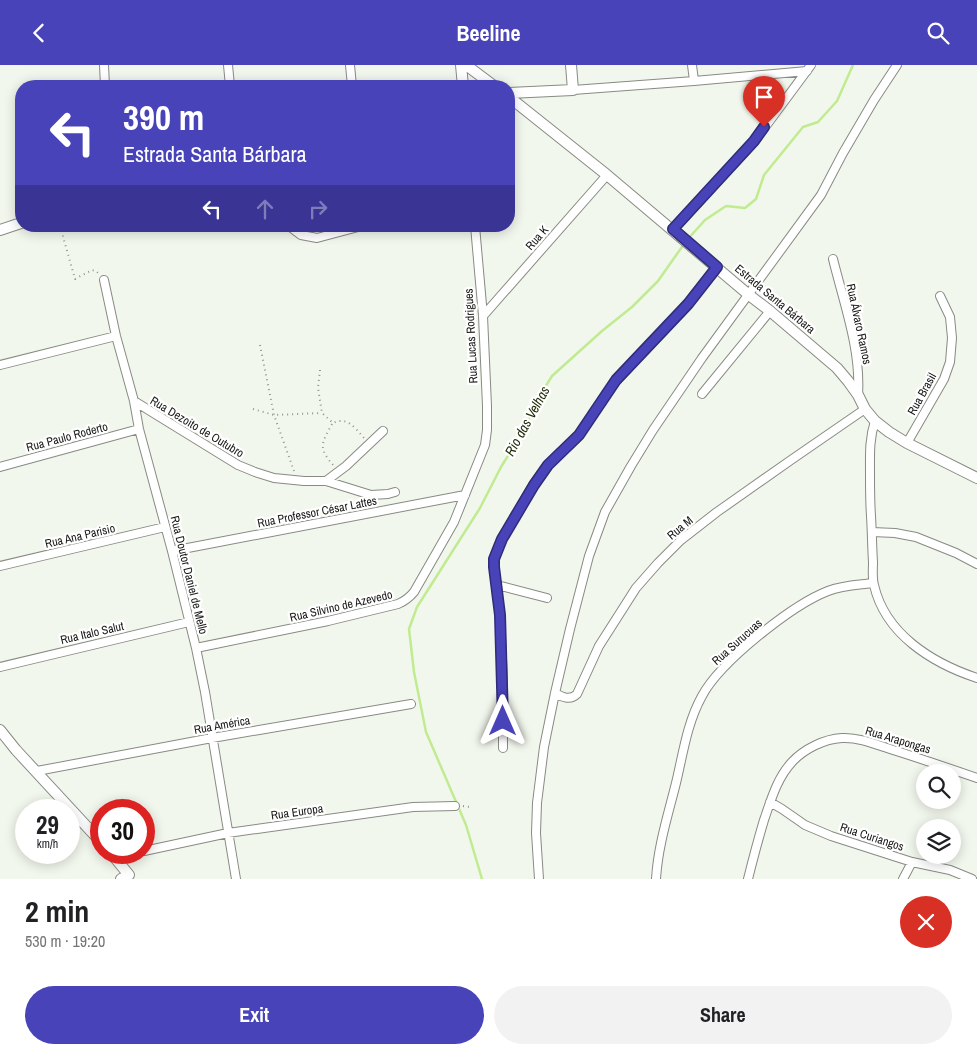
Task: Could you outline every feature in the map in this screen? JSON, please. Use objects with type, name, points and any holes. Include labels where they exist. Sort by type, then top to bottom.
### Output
[{"type":"street","points":[[104,65],[105,80]]},
{"type":"street","points":[[228,65],[229,80]]},
{"type":"street","points":[[350,65],[351,80]]},
{"type":"street","points":[[462,65],[463,80]]},
{"type":"street","points":[[466,65],[486,80]]},
{"type":"street","points":[[571,65],[573,90]]},
{"type":"street","points":[[692,65],[694,81]]},
{"type":"street","points":[[539,879],[536,833],[537,803],[554,693],[589,556],[605,513],[653,430],[702,358],[821,195],[843,153],[897,65]]},
{"type":"street","points":[[515,93],[694,81],[809,68]]},
{"type":"street","points":[[675,231],[754,141],[809,68]]},
{"type":"street","name":"Estrada Santa Bárbara","points":[[515,102],[697,249],[837,368],[875,421],[907,443],[977,478]]},
{"type":"street","name":"Rua K","points":[[483,316],[607,175]]},
{"type":"street","points":[[0,230],[15,225]]},
{"type":"street","points":[[297,232],[301,235],[317,238],[340,232]]},
{"type":"street","name":"Rua Lucas Rodrigues","points":[[476,232],[483,316],[487,406],[488,430],[485,445]]},
{"type":"street","name":"Rua Álvaro Ramos","points":[[833,259],[851,327],[859,377],[858,395]]},
{"type":"street","points":[[503,748],[500,615],[494,567],[496,552],[502,539],[548,465],[579,435],[616,380],[688,304],[717,267]]},
{"type":"street","name":"Rua Doutor Daniel de Mello","points":[[104,280],[116,336],[134,401],[139,429],[196,648],[236,879]]},
{"type":"street","name":"Rua Brasil","points":[[907,443],[944,379],[950,361],[952,338],[950,317],[940,296]]},
{"type":"street","points":[[702,395],[770,311]]},
{"type":"street","points":[[0,365],[116,336]]},
{"type":"street","name":"Rua Dezoito de Outubro","points":[[134,401],[238,465],[255,472],[274,478],[326,481],[371,495],[396,492]]},
{"type":"street","name":"Rua M","points":[[554,693],[569,699],[577,694],[599,646],[636,588],[681,541],[768,475],[865,409]]},
{"type":"street","points":[[875,421],[870,443],[870,507],[873,583],[878,599],[887,617],[920,651],[977,678]]},
{"type":"street","name":"Rua Paulo Roderto","points":[[0,467],[139,429]]},
{"type":"street","points":[[326,481],[384,431]]},
{"type":"street","name":"Rua Silvino de Azevedo","points":[[196,648],[328,621],[404,602],[414,592],[454,522],[485,445]]},
{"type":"street","name":"Rua Professor César Lattes","points":[[172,551],[465,495]]},
{"type":"street","name":"Rua Ana Parisio","points":[[0,566],[165,527]]},
{"type":"street","points":[[872,532],[895,533],[916,537],[956,553],[977,564]]},
{"type":"street","name":"Rua Surucuas","points":[[656,879],[657,858],[685,741],[702,696],[712,680],[729,661],[768,629],[807,601],[829,590],[849,585],[873,583]]},
{"type":"street","points":[[497,585],[547,598]]},
{"type":"street","name":"Rua Italo Salut","points":[[0,667],[189,622]]},
{"type":"street","name":"Rua América","points":[[37,771],[411,703]]},
{"type":"street","points":[[0,730],[16,750],[90,830]]},
{"type":"street","name":"Rua Arapongas","points":[[748,879],[754,853],[774,791],[792,762],[808,749],[828,740],[844,737],[864,741],[977,778]]},
{"type":"street","name":"Rua Curiangos","points":[[770,803],[818,831],[912,862],[950,870],[972,879]]},
{"type":"street","name":"Rua Europa","points":[[155,849],[228,833],[413,807],[455,806]]},
{"type":"street","points":[[903,879],[912,862]]},
{"type":"street","points":[[118,864],[127,878]]},
{"type":"path","points":[[62,232],[75,279],[92,270],[96,271],[104,280]]},
{"type":"path","points":[[260,345],[274,415],[298,480]]},
{"type":"path","points":[[320,370],[318,388],[322,413],[332,423]]},
{"type":"path","points":[[253,409],[274,415],[322,413]]},
{"type":"path","points":[[339,471],[323,451],[325,437],[332,423],[345,421],[368,444]]},
{"type":"path","points":[[464,807],[470,807]]},
{"type":"waterway","name":"Rio das Velhas","points":[[687,240],[705,220],[726,206],[745,208],[756,199],[764,175],[803,127],[818,122],[837,101],[853,65]]},
{"type":"waterway","name":"Rio das Velhas","points":[[482,879],[466,825],[426,732],[414,672],[409,629],[417,607],[480,508],[501,467],[521,435],[536,402],[552,376],[632,307],[658,281],[684,244]]},
{"type":"route","points":[[503,721],[500,615],[494,567],[496,552],[534,485],[548,465],[579,435],[616,380],[688,304],[717,267],[673,229],[754,141],[764,127]]}]
